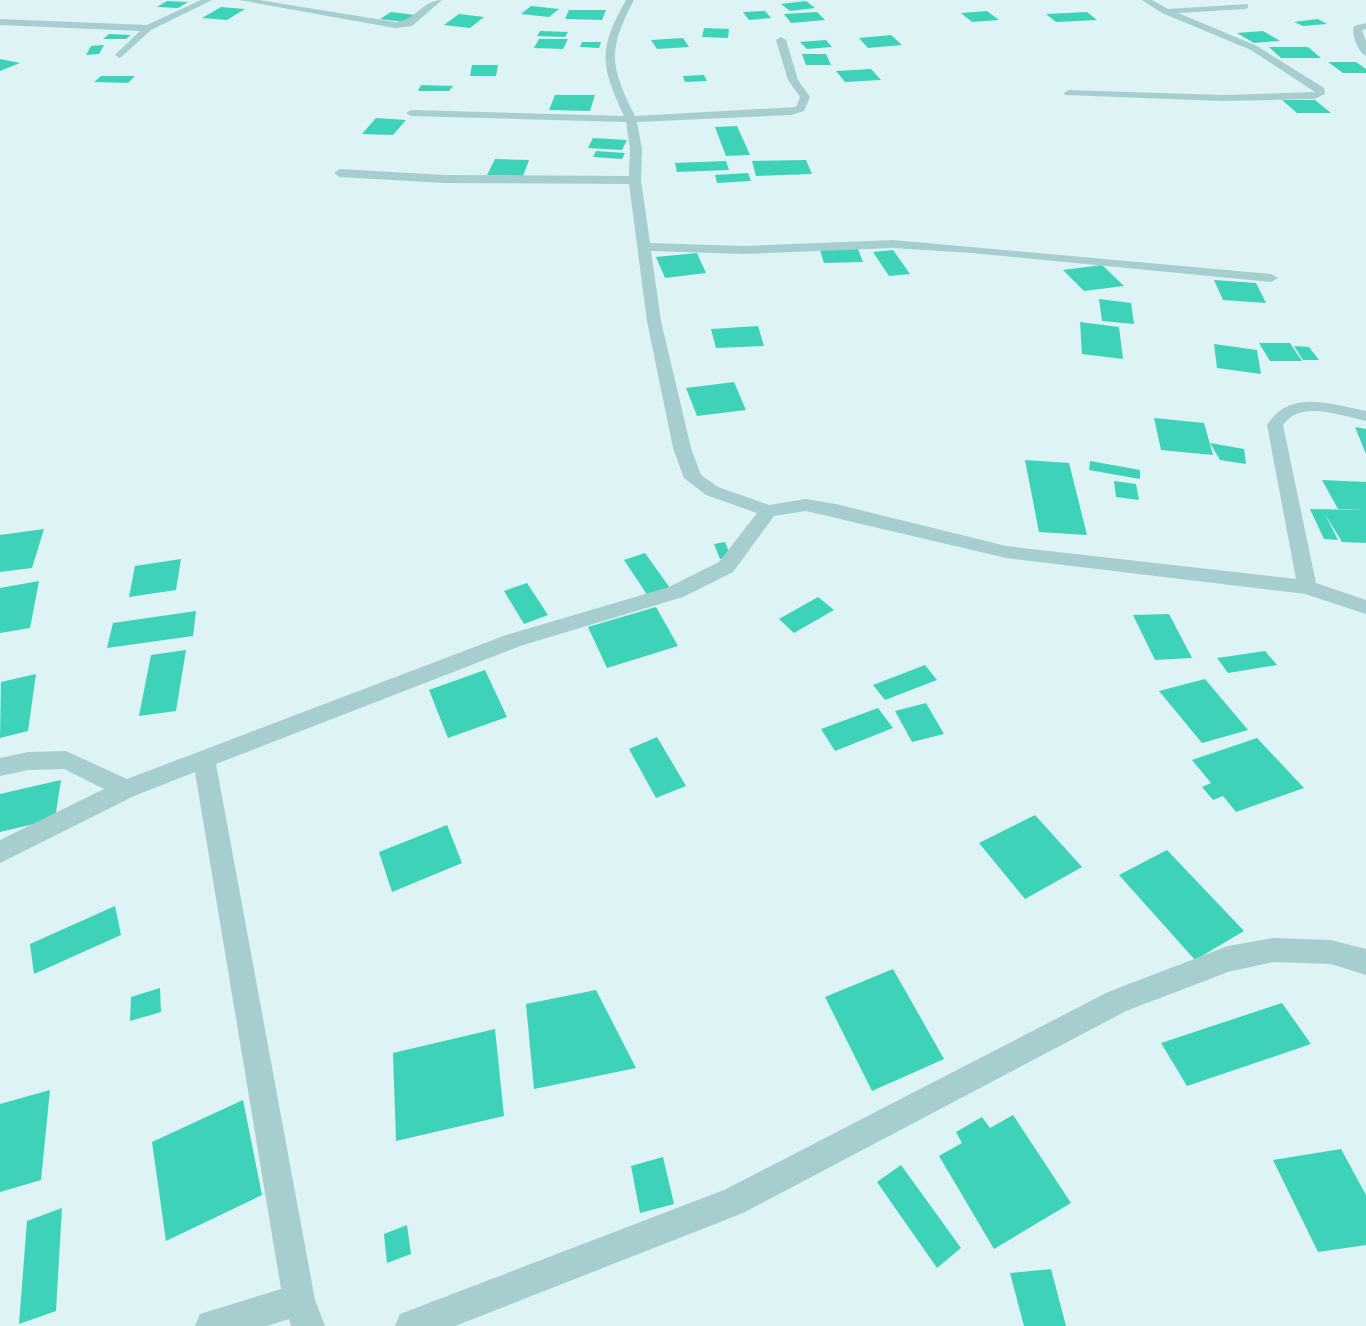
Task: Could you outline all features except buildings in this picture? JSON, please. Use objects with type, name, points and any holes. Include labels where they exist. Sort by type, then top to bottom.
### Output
[{"type":"street","points":[[120,55],[148,27],[208,0]]},
{"type":"street","points":[[243,0],[298,7],[356,21],[403,25],[409,24],[438,0]]},
{"type":"street","points":[[629,0],[612,33],[609,64],[615,86],[631,119],[636,149],[635,180],[654,321],[682,448],[693,478],[712,491],[768,511],[806,505],[1006,552],[1307,587],[1366,607]]},
{"type":"street","points":[[1069,93],[1222,98],[1320,94],[1320,90],[1254,48],[1165,11],[1146,0]]},
{"type":"street","points":[[1165,11],[1245,6]]},
{"type":"street","points":[[0,22],[53,26],[148,27]]},
{"type":"street","points":[[1366,26],[1357,28],[1366,53]]},
{"type":"street","points":[[411,113],[631,119],[791,112],[800,109],[805,97],[793,80],[780,40]]},
{"type":"street","points":[[340,173],[444,179],[635,180]]},
{"type":"street","points":[[643,247],[743,250],[893,244],[1271,278]]},
{"type":"street","points":[[1307,587],[1275,425],[1278,416],[1291,407],[1366,416]]},
{"type":"street","points":[[0,852],[125,789],[513,640],[676,592],[726,567],[768,511]]},
{"type":"street","points":[[204,759],[304,1313],[212,1326]]},
{"type":"street","points":[[0,767],[28,761],[66,760],[125,789]]},
{"type":"street","points":[[412,1326],[732,1202],[1118,1001],[1228,958],[1273,950],[1331,952],[1366,962]]}]
